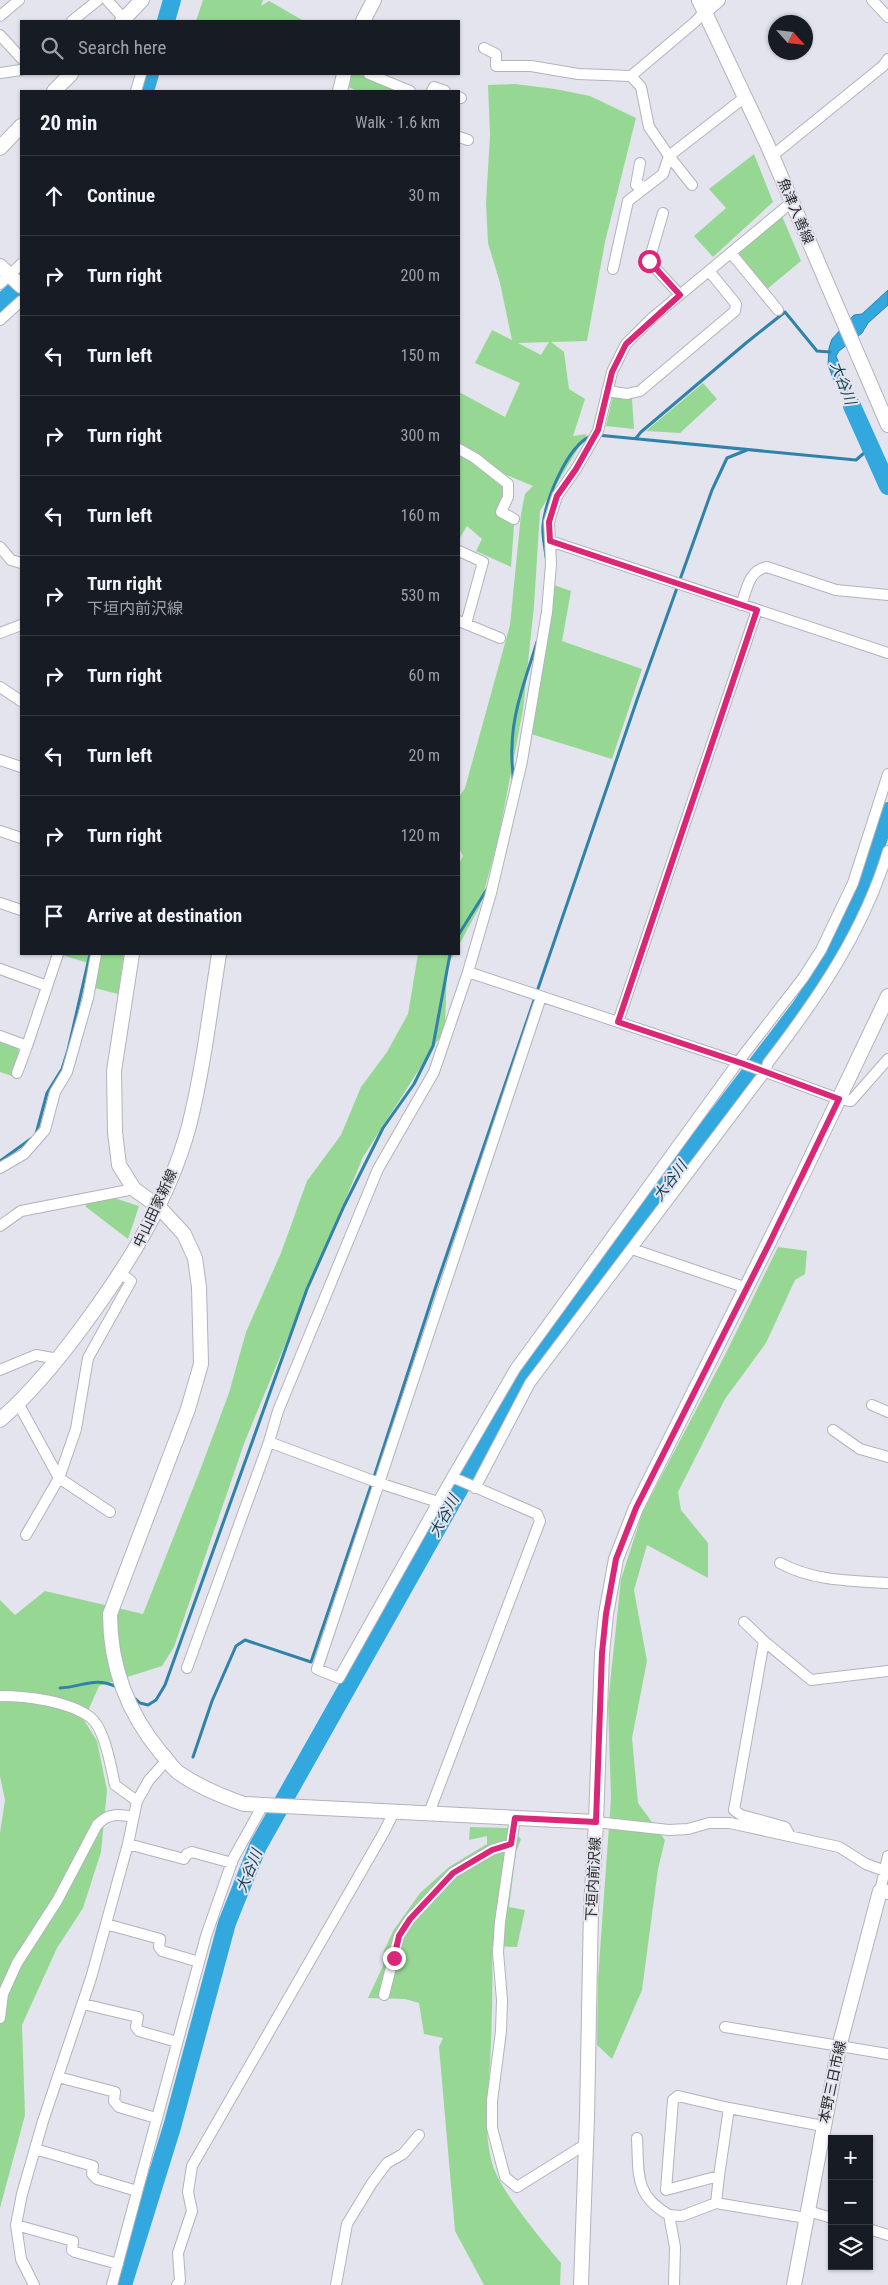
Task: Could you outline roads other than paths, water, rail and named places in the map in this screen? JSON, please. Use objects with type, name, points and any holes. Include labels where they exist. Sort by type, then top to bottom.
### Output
[{"type":"main road","points":[[127,19],[142,0]]},
{"type":"main road","points":[[364,20],[374,0]]},
{"type":"main road","points":[[702,5],[718,0]]},
{"type":"main road","name":"魚津入善線","points":[[702,5],[772,156],[888,425]]},
{"type":"main road","points":[[55,90],[70,75]]},
{"type":"main road","points":[[340,90],[344,75]]},
{"type":"main road","points":[[0,148],[20,127]]},
{"type":"main road","points":[[132,955],[114,1071],[115,1132],[119,1165],[134,1189],[158,1207],[184,1234],[195,1258],[199,1287],[201,1364],[185,1418],[110,1614],[110,1640],[126,1700],[148,1737],[177,1772],[214,1794],[244,1804],[596,1822]]},
{"type":"main road","name":"中山田家新線","points":[[0,1420],[58,1359],[134,1253],[158,1207],[188,1126],[200,1071],[219,955]]},
{"type":"main road","name":"下垣内前沢線","points":[[581,2285],[591,1909],[602,1653],[606,1614],[616,1559],[636,1508],[747,1288],[888,996]]},
{"type":"main road","name":"本野三日市線","points":[[794,2285],[839,2047],[884,1892]]},
{"type":"street","points":[[0,16],[19,0]]},
{"type":"street","points":[[73,20],[98,0]]},
{"type":"street","points":[[108,0],[127,19]]},
{"type":"street","points":[[872,0],[888,17]]},
{"type":"street","points":[[484,48],[496,54],[496,66],[531,66],[578,74],[631,76],[696,21],[702,5]]},
{"type":"street","points":[[0,35],[20,57]]},
{"type":"street","points":[[772,156],[884,66],[888,60]]},
{"type":"street","points":[[0,73],[20,70]]},
{"type":"street","points":[[136,90],[141,75]]},
{"type":"street","points":[[371,75],[408,90]]},
{"type":"street","points":[[631,76],[641,87],[650,127],[669,156],[692,185]]},
{"type":"street","points":[[613,269],[628,201],[663,174],[669,156],[745,97]]},
{"type":"street","points":[[640,164],[636,185],[646,187]]},
{"type":"street","points":[[187,1668],[282,1402],[378,1169],[434,1072],[468,972],[491,893],[522,760],[547,612],[551,564],[549,522],[557,496],[576,469],[598,430],[612,372],[626,344],[680,295],[792,202]]},
{"type":"street","points":[[663,214],[649,261],[680,295]]},
{"type":"street","points":[[731,253],[778,310]]},
{"type":"street","points":[[8,278],[20,265]]},
{"type":"street","points":[[607,391],[628,394],[640,392],[735,311],[736,304],[709,271]]},
{"type":"street","points":[[0,320],[20,301]]},
{"type":"street","points":[[460,450],[475,458],[508,484],[508,497],[501,512],[514,519]]},
{"type":"street","points":[[550,541],[888,653]]},
{"type":"street","points":[[0,547],[11,560],[20,563]]},
{"type":"street","points":[[460,552],[483,562],[462,623],[500,638]]},
{"type":"street","points":[[741,604],[753,573],[761,568],[768,567],[836,590],[888,595]]},
{"type":"street","points":[[618,1022],[757,610]]},
{"type":"street","points":[[0,633],[20,625]]},
{"type":"street","points":[[0,701],[2,688],[20,700]]},
{"type":"street","points":[[0,760],[20,767]]},
{"type":"street","points":[[541,997],[317,1669],[339,1678],[515,1368],[803,978],[825,942],[853,883],[888,774]]},
{"type":"street","points":[[0,831],[20,838]]},
{"type":"street","points":[[475,1488],[530,1383],[632,1249],[821,991],[842,957],[879,882],[888,851]]},
{"type":"street","points":[[0,903],[20,910]]},
{"type":"street","points":[[17,1073],[58,955]]},
{"type":"street","points":[[0,1168],[24,1154],[45,1130],[55,1092],[67,1072],[88,998],[96,955]]},
{"type":"street","points":[[0,969],[47,986]]},
{"type":"street","points":[[468,972],[741,1063],[839,1099],[850,1101],[888,1059]]},
{"type":"street","points":[[0,1036],[27,1046]]},
{"type":"street","points":[[0,1226],[21,1211],[134,1189]]},
{"type":"street","points":[[632,1249],[747,1288]]},
{"type":"street","points":[[26,1534],[59,1478],[76,1429],[88,1358],[131,1281],[120,1273]]},
{"type":"street","points":[[0,1370],[36,1355],[58,1359]]},
{"type":"street","points":[[18,1403],[59,1478],[110,1512]]},
{"type":"street","points":[[872,1405],[888,1412]]},
{"type":"street","points":[[833,1430],[860,1449],[888,1457]]},
{"type":"street","points":[[269,1442],[379,1483],[438,1502]]},
{"type":"street","points":[[429,1814],[540,1521],[537,1514],[452,1477]]},
{"type":"street","points":[[780,1563],[817,1577],[888,1584]]},
{"type":"street","points":[[744,1622],[811,1680],[888,1671]]},
{"type":"street","points":[[764,1641],[734,1810],[741,1815],[785,1827],[790,1836]]},
{"type":"street","points":[[0,1696],[27,1696],[63,1705],[91,1717],[106,1742],[115,1785],[137,1801]]},
{"type":"street","points":[[34,2285],[21,2259],[16,2225],[22,2194],[83,2004],[128,1844],[137,1801],[149,1780],[167,1760]]},
{"type":"street","points":[[112,2285],[206,1936],[232,1863],[263,1805]]},
{"type":"street","points":[[177,2285],[180,2281],[178,2253],[192,2211],[188,2192],[192,2166],[394,1812]]},
{"type":"street","points":[[0,2018],[3,1994],[17,1963],[57,1900],[97,1825],[104,1818],[116,1814],[133,1817]]},
{"type":"street","points":[[515,1818],[505,1877],[498,1952],[501,2015],[498,2064],[492,2101],[492,2128],[496,2148],[504,2177],[517,2187],[586,2144]]},
{"type":"street","points":[[596,1822],[668,1830],[688,1829],[709,1823],[730,1823],[839,1847],[866,1864],[885,1871]]},
{"type":"street","points":[[128,1844],[184,1858],[186,1854],[192,1852],[232,1863]]},
{"type":"street","points":[[384,1995],[399,1936],[410,1919],[453,1873],[492,1850],[511,1844]]},
{"type":"street","points":[[884,1892],[888,1856]]},
{"type":"street","points":[[106,1924],[160,1939],[159,1947],[162,1952],[199,1962]]},
{"type":"street","points":[[83,2004],[138,2017],[136,2027],[139,2031],[177,2042]]},
{"type":"street","points":[[725,2027],[888,2054]]},
{"type":"street","points":[[58,2077],[115,2092],[114,2101],[119,2108],[156,2118]]},
{"type":"street","points":[[719,2176],[666,2190],[673,2100],[678,2096],[823,2126]]},
{"type":"street","points":[[716,2202],[729,2108]]},
{"type":"street","points":[[336,2285],[347,2224],[372,2183],[387,2163],[403,2154],[420,2135]]},
{"type":"street","points":[[637,2138],[639,2174],[645,2197],[669,2215],[682,2216],[716,2202],[828,2218]]},
{"type":"street","points":[[35,2149],[93,2166],[92,2174],[96,2179],[137,2191]]},
{"type":"street","points":[[669,2215],[674,2247],[674,2285]]},
{"type":"street","points":[[16,2225],[73,2241],[72,2250],[75,2252],[118,2264]]},
{"type":"street","points":[[873,2230],[888,2234]]},
{"type":"water","points":[[888,290],[888,305],[868,323],[862,333],[839,351],[836,356],[871,442],[833,378],[828,365],[829,348],[832,339],[854,315],[862,314]]},
{"type":"waterway","points":[[166,20],[172,0]]},
{"type":"waterway","points":[[145,90],[150,75]]},
{"type":"waterway","points":[[0,304],[20,286]]},
{"type":"waterway","points":[[636,438],[746,343],[785,312],[817,351],[830,352]]},
{"type":"waterway","name":"大谷川","points":[[852,406],[888,486]]},
{"type":"waterway","points":[[597,435],[856,460],[871,447]]},
{"type":"waterway","points":[[546,557],[543,526],[553,489],[566,462],[582,442],[591,436]]},
{"type":"waterway","points":[[193,1757],[212,1701],[236,1646],[245,1640],[311,1662],[436,1286],[638,697],[712,490],[727,458],[747,450]]},
{"type":"waterway","points":[[513,779],[514,721],[537,642]]},
{"type":"waterway","name":"大谷川","points":[[123,2285],[172,2127],[227,1923],[258,1846],[501,1415],[539,1356],[696,1144],[800,1008],[829,964],[854,910],[888,811]]},
{"type":"waterway","points":[[460,932],[489,886]]},
{"type":"waterway","points":[[36,1134],[47,1093],[62,1069],[68,1050],[90,955]]},
{"type":"waterway","points":[[131,1695],[140,1703],[148,1705],[156,1700],[165,1685],[307,1289],[344,1206],[383,1128],[414,1084],[433,1046],[450,955]]},
{"type":"waterway","points":[[0,1161],[32,1138]]},
{"type":"waterway","points":[[60,1688],[95,1682],[102,1682],[117,1687]]}]
